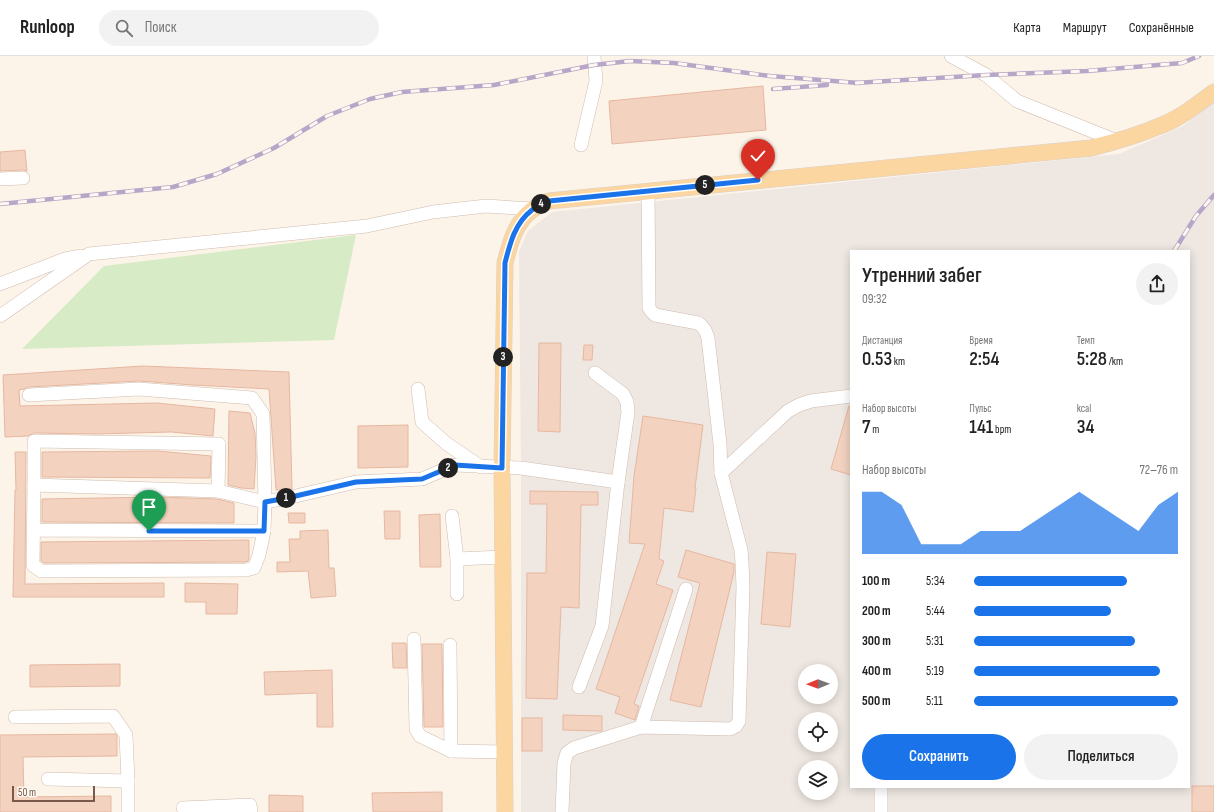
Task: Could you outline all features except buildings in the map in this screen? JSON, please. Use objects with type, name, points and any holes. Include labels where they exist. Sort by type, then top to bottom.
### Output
[{"type":"main road","points":[[505,812],[502,468],[505,263],[511,239],[517,227],[532,209],[549,201],[1090,148],[1117,141],[1163,125],[1195,106],[1214,92]]},
{"type":"street","points":[[582,145],[596,81],[594,56]]},
{"type":"street","points":[[951,56],[986,75],[1017,101],[1117,141]]},
{"type":"street","points":[[0,179],[23,178]]},
{"type":"street","points":[[562,812],[564,763],[567,753],[574,748],[640,728],[730,729],[736,726],[739,721],[743,587],[742,563],[721,473],[720,444],[708,338],[703,327],[698,323],[655,315],[649,308],[648,191]]},
{"type":"street","points":[[0,284],[65,260],[89,254],[367,226],[433,212],[486,206],[532,209]]},
{"type":"street","points":[[0,316],[89,254]]},
{"type":"street","points":[[579,687],[602,626],[618,482],[628,412],[628,402],[623,394],[595,373]]},
{"type":"street","points":[[29,395],[139,389],[252,398],[263,414],[265,502],[264,531],[259,555],[254,568],[246,570],[41,571],[33,565],[34,441],[219,444],[218,491]]},
{"type":"street","points":[[418,389],[422,422],[447,444],[481,467]]},
{"type":"street","points":[[721,473],[788,411],[811,401],[850,396]]},
{"type":"street","points":[[34,485],[218,491],[265,502],[356,482],[422,479],[455,465],[521,468],[618,482]]},
{"type":"street","points":[[452,516],[457,559],[458,594]]},
{"type":"street","points":[[34,530],[264,531]]},
{"type":"street","points":[[457,559],[502,557]]},
{"type":"street","points":[[640,728],[686,589]]},
{"type":"street","points":[[414,639],[416,729],[420,736],[451,751],[504,752]]},
{"type":"street","points":[[450,645],[451,751]]},
{"type":"street","points":[[15,717],[113,716],[126,734],[128,812]]},
{"type":"street","points":[[48,779],[128,781]]},
{"type":"street","points":[[881,788],[881,812]]},
{"type":"street","points":[[183,808],[250,805],[251,812]]},
{"type":"shaded area","points":[[1214,101],[1214,812],[521,812],[521,468],[519,252],[528,231],[552,212],[1119,154],[1183,126]]},
{"type":"green space","points":[[356,235],[334,340],[22,349],[104,266]]},
{"type":"railway","points":[[855,83],[986,75],[1087,71],[1182,63],[1199,56]]},
{"type":"railway","points":[[0,204],[173,187],[217,174],[274,148],[327,116],[370,99],[402,92],[494,85],[594,65],[630,61],[674,63],[770,76],[859,83]]},
{"type":"railway","points":[[773,89],[827,85]]},
{"type":"railway","points":[[1175,250],[1196,216],[1214,195]]},
{"type":"route","points":[[149,531],[264,531],[265,502],[356,482],[422,479],[455,465],[502,468],[505,263],[511,239],[523,219],[532,209],[549,201],[758,180]]}]
